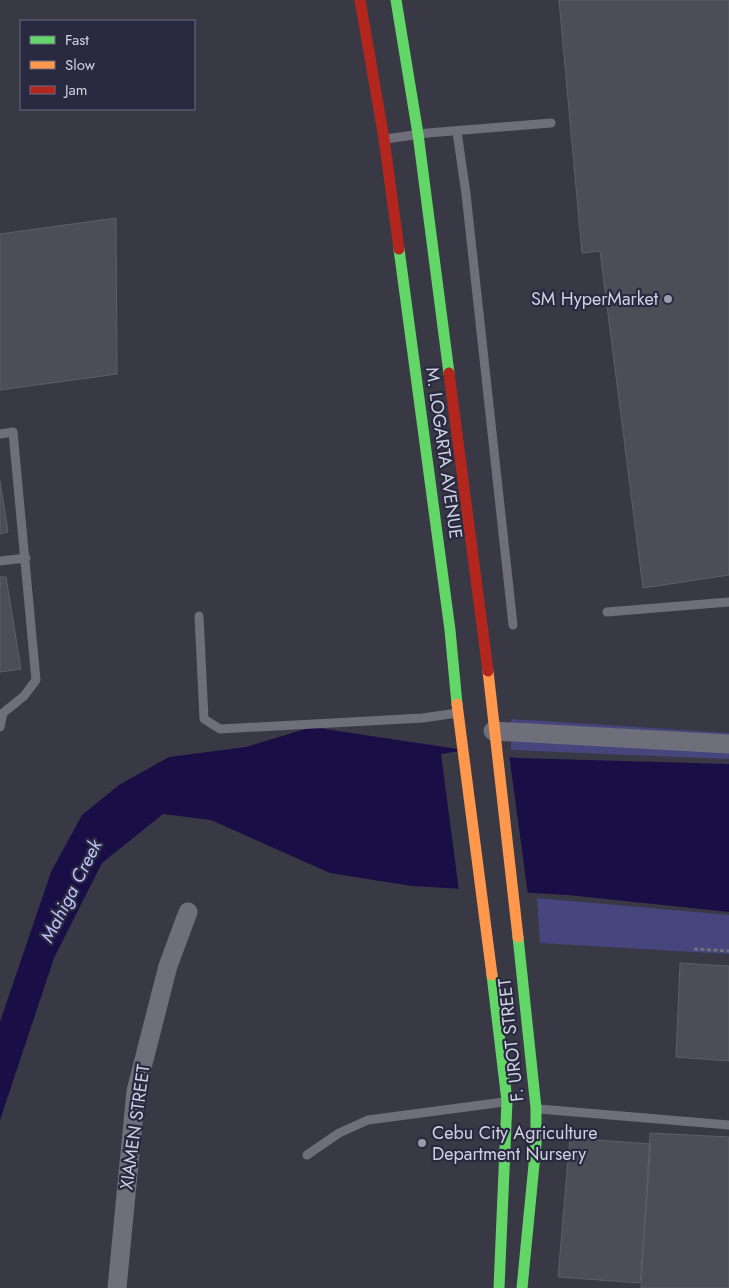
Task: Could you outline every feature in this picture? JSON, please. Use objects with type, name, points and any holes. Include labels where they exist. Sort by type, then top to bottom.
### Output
[{"type":"main road","name":"M. LOGARTA AVENUE","points":[[360,0],[384,139],[450,630],[462,751],[483,913]]},
{"type":"main road","name":"M. LOGARTA AVENUE","points":[[396,0],[418,134],[483,627],[514,908]]},
{"type":"main road","name":"F. UROT STREET","points":[[514,908],[536,1108],[536,1144],[522,1288]]},
{"type":"main road","name":"F. UROT STREET","points":[[483,913],[499,1025],[507,1101],[499,1288]]},
{"type":"main road","points":[[505,1143],[536,1144]]},
{"type":"street","points":[[494,738],[729,744]]},
{"type":"street","name":"XIAMEN STREET","points":[[117,1288],[136,1091],[168,966],[188,912]]},
{"type":"lane","points":[[384,139],[418,134],[552,123]]},
{"type":"lane","points":[[457,132],[466,194],[513,625]]},
{"type":"lane","points":[[0,434],[13,432],[36,680],[24,696],[3,713],[0,727]]},
{"type":"lane","points":[[0,561],[26,558]]},
{"type":"lane","points":[[607,612],[729,602]]},
{"type":"lane","points":[[199,616],[204,719],[220,729],[423,718],[458,713]]},
{"type":"lane","points":[[307,1154],[339,1132],[368,1120],[507,1101]]},
{"type":"lane","points":[[536,1108],[729,1124]]},
{"type":"path","points":[[694,949],[729,951]]},
{"type":"shaded area","points":[[511,719],[729,733],[729,759],[511,750]]},
{"type":"shaded area","points":[[537,898],[729,915],[729,954],[540,943]]},
{"type":"water","name":"Mahiga Creek","points":[[312,727],[517,758],[729,764],[729,912],[568,895],[412,886],[330,873],[211,820],[163,814],[102,863],[54,958],[0,1120],[0,1022],[51,872],[82,815],[119,785],[169,757],[246,747]]},
{"type":"pier","points":[[473,749],[509,754],[528,895],[459,891],[441,754]]},
{"type":"building","name":"SM HyperMarket","points":[[559,0],[729,0],[729,575],[643,588],[600,251],[582,253]]},
{"type":"building","points":[[116,218],[117,374],[0,390],[0,234]]},
{"type":"building","points":[[0,481],[8,532],[0,534]]},
{"type":"building","points":[[0,577],[6,577],[21,669],[0,672]]},
{"type":"building","points":[[680,963],[729,966],[729,1061],[676,1057]]},
{"type":"building","points":[[650,1133],[729,1137],[729,1288],[641,1288]]},
{"type":"building","points":[[570,1138],[651,1144],[640,1283],[558,1277]]},
{"type":"traffic: fast","points":[[396,0],[418,134],[449,373]]},
{"type":"traffic: fast","points":[[399,249],[450,630],[457,704]]},
{"type":"traffic: fast","points":[[518,937],[536,1108],[536,1144],[522,1288]]},
{"type":"traffic: fast","points":[[492,975],[507,1101],[499,1288]]},
{"type":"traffic: slow","points":[[488,671],[518,937]]},
{"type":"traffic: slow","points":[[457,704],[492,975]]},
{"type":"traffic: jam","points":[[360,0],[384,139],[399,249]]},
{"type":"traffic: jam","points":[[449,373],[488,671]]},
{"type":"place","name":"SM HyperMarket","points":[[668,299]]},
{"type":"place","name":"Cebu City Agriculture Department Nursery","points":[[422,1143]]}]
